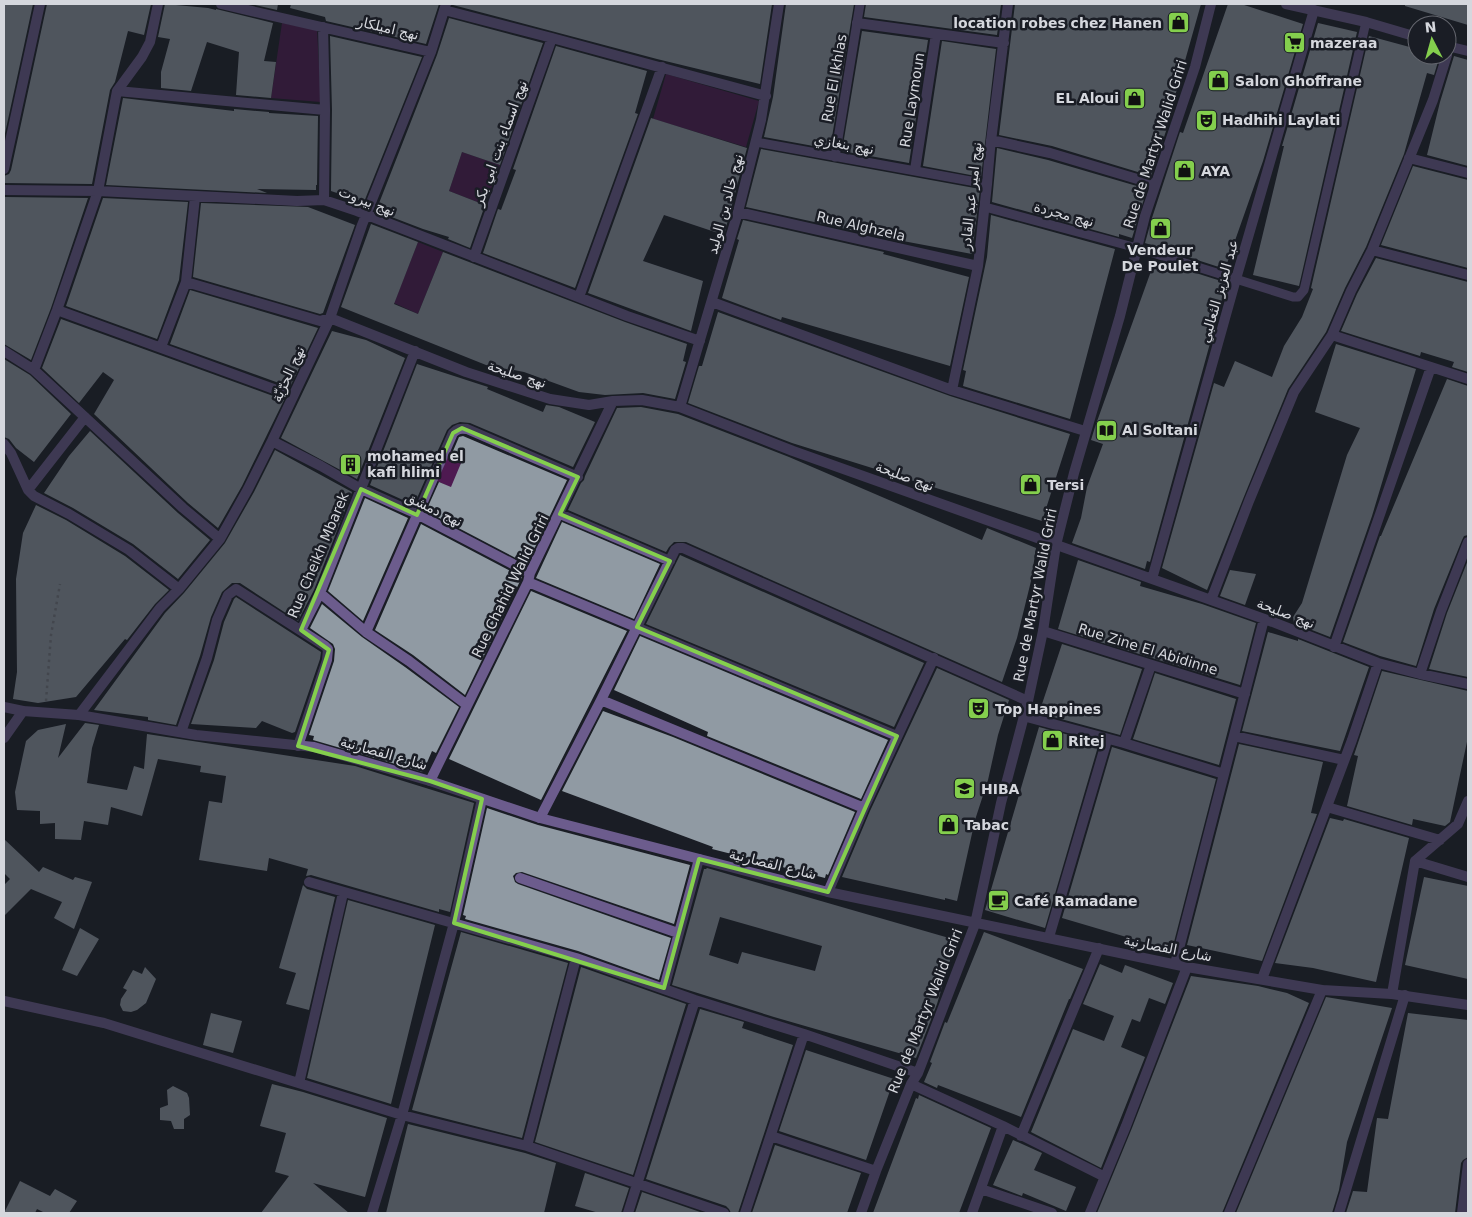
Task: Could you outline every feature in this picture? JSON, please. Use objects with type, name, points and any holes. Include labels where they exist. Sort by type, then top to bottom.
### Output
[{"type":"street","points":[[4,169],[40,4]]},
{"type":"street","points":[[34,370],[98,191],[117,91],[142,57],[150,42],[158,4]]},
{"type":"street","name":"نهج اميلكار","points":[[221,4],[431,52]]},
{"type":"street","name":"نهج خالد بن الوليد","points":[[680,407],[738,212],[756,142],[766,96],[779,4]]},
{"type":"street","name":"نهج امير عبد القادر","points":[[952,390],[978,266],[1008,4]]},
{"type":"street","name":"Rue de Martyr Walid Griri","points":[[861,1213],[911,1084],[918,1073],[975,924],[1001,803],[1028,700],[1043,631],[1056,545],[1086,431],[1120,316],[1154,184],[1195,67],[1211,4]]},
{"type":"street","points":[[1286,4],[1366,22],[1407,34]]},
{"type":"street","points":[[445,7],[766,96]]},
{"type":"street","name":"نهج الحرّيّة","points":[[79,715],[160,608],[179,589],[220,539],[248,489],[330,318],[366,216],[431,52],[445,7]]},
{"type":"street","name":"عبد العزيز الثعالبي","points":[[1152,579],[1314,10]]},
{"type":"street","points":[[857,22],[1004,43]]},
{"type":"street","points":[[323,27],[325,110],[324,200]]},
{"type":"street","name":"Rue Laymoun","points":[[915,170],[936,34]]},
{"type":"street","name":"نهج اسماء بنت ابي بكر","points":[[474,257],[552,38]]},
{"type":"street","points":[[1210,600],[1294,392],[1332,335],[1351,291],[1372,250],[1433,100],[1444,65]]},
{"type":"street","points":[[579,297],[662,67]]},
{"type":"street","points":[[117,91],[325,110]]},
{"type":"street","points":[[991,140],[1050,153],[1154,184]]},
{"type":"street","points":[[1409,158],[1468,173]]},
{"type":"street","name":"نهج بيروت","points":[[4,190],[98,191],[195,197],[297,201],[324,200],[700,341]]},
{"type":"street","points":[[160,348],[186,282],[195,197]]},
{"type":"street","name":"Rue Alghzela","points":[[738,212],[978,266]]},
{"type":"street","points":[[1372,250],[1468,275]]},
{"type":"street","name":"نهج صليحة","points":[[186,282],[320,321],[330,318],[466,372],[550,399],[589,405],[642,400],[680,407],[794,451],[1264,619],[1378,663],[1468,684]]},
{"type":"street","points":[[712,302],[952,390],[1086,431]]},
{"type":"street","points":[[57,310],[293,396]]},
{"type":"street","points":[[1332,335],[1468,378]]},
{"type":"street","points":[[4,351],[34,370],[183,508],[220,539]]},
{"type":"street","name":"Rue Cheikh Mbarek","points":[[301,630],[320,593],[415,351]]},
{"type":"street","points":[[1334,647],[1431,367]]},
{"type":"street","name":"Rue Chahid Walid Griri","points":[[430,781],[468,706],[613,402]]},
{"type":"street","points":[[28,490],[85,417]]},
{"type":"street","points":[[366,632],[456,429],[462,428],[578,477]]},
{"type":"street","name":"نهج دمشق","points":[[272,441],[361,489],[417,514],[529,578],[637,627],[897,736]]},
{"type":"street","points":[[4,444],[11,453],[28,490],[34,496],[69,514],[129,550],[179,589]]},
{"type":"street","points":[[560,514],[670,561]]},
{"type":"street","points":[[1420,674],[1441,611],[1468,542]]},
{"type":"street","points":[[540,818],[675,550],[678,548],[683,548],[1028,700]]},
{"type":"street","points":[[181,732],[207,658],[217,620],[224,602],[230,593],[236,590],[241,591],[328,649],[298,746]]},
{"type":"street","points":[[320,593],[366,632],[468,706]]},
{"type":"street","points":[[1175,964],[1264,619]]},
{"type":"street","name":"Rue Zine El Abidinne","points":[[1043,631],[1244,694]]},
{"type":"street","points":[[828,892],[864,808],[934,658]]},
{"type":"street","points":[[1262,979],[1327,807],[1378,663]]},
{"type":"street","points":[[1124,743],[1151,665]]},
{"type":"street","points":[[601,700],[864,808]]},
{"type":"street","name":"شارع القصارنية","points":[[4,707],[23,711],[79,715],[181,732],[314,747],[430,781],[540,818],[828,892],[1187,967],[1322,990],[1405,995],[1468,1005]]},
{"type":"street","points":[[4,738],[23,711]]},
{"type":"street","points":[[1023,716],[1124,743],[1224,774]]},
{"type":"street","points":[[1234,736],[1344,760]]},
{"type":"street","points":[[1049,937],[1107,740]]},
{"type":"street","points":[[372,1213],[402,1115],[454,923],[482,800]]},
{"type":"street","points":[[1392,994],[1415,861],[1458,824],[1468,801]]},
{"type":"street","points":[[1327,807],[1440,840]]},
{"type":"street","points":[[664,988],[699,859]]},
{"type":"street","points":[[1415,861],[1468,877]]},
{"type":"street","points":[[520,878],[678,933]]},
{"type":"street","points":[[309,882],[576,958],[695,1000],[804,1034],[918,1073]]},
{"type":"street","points":[[299,1083],[343,893]]},
{"type":"street","points":[[1021,1136],[1099,948]]},
{"type":"street","points":[[527,1146],[576,958]]},
{"type":"street","points":[[1090,1213],[1187,967]]},
{"type":"street","points":[[1229,1213],[1322,990]]},
{"type":"street","points":[[1339,1213],[1405,995]]},
{"type":"street","points":[[628,1213],[695,1000]]},
{"type":"street","points":[[4,1001],[104,1023],[402,1115],[527,1146],[724,1213]]},
{"type":"street","points":[[745,1213],[804,1034]]},
{"type":"street","points":[[911,1084],[1003,1126],[1105,1177]]},
{"type":"street","points":[[972,1213],[1003,1126]]},
{"type":"street","points":[[771,1136],[876,1171]]},
{"type":"street","points":[[1462,1213],[1468,1164]]},
{"type":"street","points":[[982,1189],[1052,1213]]},
{"type":"lane","name":"Rue El Ikhlas","points":[[835,157],[860,4]]},
{"type":"lane","name":"نهج مجردة","points":[[985,207],[1137,248],[1293,297],[1298,296],[1304,290],[1366,22]]},
{"type":"lane","name":"نهج بنغازي","points":[[756,142],[987,184]]},
{"type":"path","points":[[45,713],[51,635],[60,584]]},
{"type":"highlighted area","points":[[462,428],[578,477],[560,514],[670,561],[637,627],[897,736],[828,892],[699,859],[664,988],[454,923],[482,799],[430,781],[298,746],[329,650],[301,630],[361,489],[417,515],[453,433]]},
{"type":"shaded area","points":[[282,23],[317,30],[321,102],[271,98]]},
{"type":"shaded area","points":[[666,74],[759,101],[746,147],[653,119]]},
{"type":"shaded area","points":[[462,152],[500,165],[485,205],[449,191]]},
{"type":"shaded area","points":[[418,242],[443,252],[418,314],[394,303]]},
{"type":"shaded area","points":[[449,450],[464,456],[454,489],[435,480]]},
{"type":"building","points":[[4,4],[33,4],[4,138]]},
{"type":"building","points":[[47,4],[151,4],[144,35],[128,31],[115,82],[110,90],[92,184],[4,183],[4,176],[9,174],[11,170]]},
{"type":"building","points":[[165,4],[216,9],[273,23],[264,61],[276,62],[271,98],[236,95],[239,52],[207,42],[191,91],[161,88],[161,72],[170,39],[158,37]]},
{"type":"building","points":[[251,4],[278,4],[277,10]]},
{"type":"building","points":[[291,4],[439,4],[426,44],[326,21],[325,17],[290,8]]},
{"type":"building","points":[[453,4],[772,4],[760,84],[657,59]]},
{"type":"building","points":[[786,4],[854,4],[830,149],[764,137],[773,97]]},
{"type":"building","points":[[866,4],[1001,4],[997,35],[864,17]]},
{"type":"building","points":[[1015,4],[1201,4],[1167,128],[1151,176],[1052,146],[999,135]]},
{"type":"building","points":[[1228,4],[1241,4],[1303,24],[1263,161],[1225,269],[1145,243],[1180,132],[1183,133]]},
{"type":"building","points":[[1405,4],[1468,4],[1468,25],[1457,22],[1457,15],[1435,15],[1405,6]]},
{"type":"building","points":[[449,18],[543,43],[500,165],[462,152],[449,191],[485,205],[470,248],[448,239],[449,237],[376,211],[437,55]]},
{"type":"building","points":[[1318,23],[1357,32],[1299,286],[1253,275],[1284,146],[1282,146]]},
{"type":"building","points":[[862,31],[928,40],[909,163],[842,151]]},
{"type":"building","points":[[330,36],[422,57],[364,202],[331,191],[332,110]]},
{"type":"building","points":[[1369,36],[1407,46],[1407,65],[1437,65],[1434,75],[1427,73],[1404,154],[1366,247],[1345,288],[1326,332],[1288,389],[1207,590],[1162,568],[1214,383],[1224,387],[1235,361],[1272,377],[1284,346],[1302,317],[1313,289],[1311,288]]},
{"type":"building","points":[[942,41],[996,49],[981,177],[923,166]]},
{"type":"building","points":[[556,46],[647,71],[635,113],[638,114],[575,288],[483,253],[498,209],[501,210],[516,170],[513,169]]},
{"type":"building","points":[[1457,57],[1468,60],[1468,166],[1427,155],[1451,65],[1457,65]]},
{"type":"building","points":[[123,98],[234,111],[234,109],[318,116],[316,190],[257,189],[267,193],[106,185]]},
{"type":"building","points":[[651,118],[747,148],[724,235],[664,215],[643,261],[703,281],[691,331],[588,293]]},
{"type":"building","points":[[997,148],[1048,160],[1147,189],[1132,238],[1119,234],[1119,237],[992,202]]},
{"type":"building","points":[[761,149],[980,189],[972,254],[887,238],[746,207]]},
{"type":"building","points":[[1413,166],[1468,180],[1468,268],[1381,245]]},
{"type":"building","points":[[4,197],[88,198],[51,308],[31,360],[4,344]]},
{"type":"building","points":[[103,198],[188,202],[179,280],[157,339],[66,306]]},
{"type":"building","points":[[201,203],[308,207],[355,225],[323,313],[320,314],[193,277]]},
{"type":"building","points":[[991,215],[1115,249],[1070,419],[963,386],[966,371],[963,370],[987,257]]},
{"type":"building","points":[[743,220],[884,252],[883,254],[969,277],[950,366],[782,317],[781,320],[722,298]]},
{"type":"building","points":[[371,224],[418,242],[394,304],[418,314],[443,252],[687,344],[683,361],[686,362],[675,399],[643,393],[605,395],[579,392],[524,372],[514,370],[513,372],[501,371],[341,307]]},
{"type":"building","points":[[1376,258],[1468,282],[1468,372],[1452,367],[1454,362],[1421,352],[1420,356],[1341,331],[1357,294]]},
{"type":"building","points":[[1155,260],[1221,281],[1220,283],[1226,285],[1150,562],[1147,561],[1145,569],[1072,543],[1081,518],[1087,487],[1103,444],[1091,440]]},
{"type":"building","points":[[190,290],[318,328],[290,387],[170,344]]},
{"type":"building","points":[[718,312],[950,396],[1070,434],[1042,521],[792,443],[688,403],[699,366],[702,366]]},
{"type":"building","points":[[61,319],[284,400],[242,486],[218,528],[188,503],[94,414],[114,380],[103,372],[79,403],[42,368]]},
{"type":"building","points":[[332,331],[366,340],[405,358],[357,479],[281,438]]},
{"type":"building","points":[[1336,344],[1416,369],[1372,516],[1330,637],[1294,623],[1293,617],[1302,603],[1347,455],[1360,428],[1315,412]]},
{"type":"building","points":[[4,359],[30,375],[71,414],[34,462],[16,448],[9,439],[4,437]]},
{"type":"building","points":[[417,364],[488,387],[487,389],[543,412],[546,405],[559,407],[595,422],[573,467],[470,423],[460,422],[452,425],[447,430],[414,505],[370,485]]},
{"type":"building","points":[[1447,379],[1468,386],[1468,535],[1464,536],[1462,540],[1434,609],[1416,666],[1380,656],[1343,642],[1380,536]]},
{"type":"building","points":[[641,407],[678,414],[789,457],[982,540],[987,528],[1036,548],[1031,581],[1017,638],[1002,682],[686,542],[674,542],[666,552],[568,510],[617,408]]},
{"type":"building","points":[[90,431],[178,513],[210,540],[178,579],[133,544],[44,493],[69,456]]},
{"type":"building","points":[[463,436],[567,480],[527,564],[426,511],[439,482],[451,487],[464,456],[453,451],[459,437]]},
{"type":"building","points":[[275,450],[352,492],[314,590],[298,621],[240,583],[232,583],[222,592],[211,617],[200,656],[176,725],[148,720],[148,717],[94,710],[165,613],[225,543]]},
{"type":"building","points":[[365,498],[408,518],[363,621],[328,591]]},
{"type":"building","points":[[36,505],[66,520],[125,556],[169,590],[76,697],[38,703],[13,699],[17,672],[16,579],[23,533]]},
{"type":"building","points":[[562,522],[660,564],[634,619],[536,578]]},
{"type":"building","points":[[421,524],[522,577],[465,695],[413,655],[375,630]]},
{"type":"building","points":[[680,555],[924,663],[894,727],[646,624]]},
{"type":"building","points":[[1078,560],[1141,582],[1140,586],[1202,604],[1256,623],[1240,685],[1058,629]]},
{"type":"building","points":[[1468,560],[1468,677],[1429,669],[1447,613]]},
{"type":"building","points":[[1230,570],[1256,574],[1245,605],[1220,596]]},
{"type":"building","points":[[531,591],[627,631],[541,800],[449,759]]},
{"type":"building","points":[[236,597],[321,652],[295,732],[292,733],[262,721],[256,728],[191,724],[214,660],[224,622]]},
{"type":"building","points":[[322,604],[362,637],[459,707],[436,753],[432,751],[423,772],[313,740],[314,736],[309,735],[334,661],[335,649],[333,644],[310,628]]},
{"type":"building","points":[[1268,632],[1298,641],[1298,639],[1369,667],[1340,751],[1242,731]]},
{"type":"building","points":[[640,636],[888,740],[861,799],[707,736],[708,732],[614,690]]},
{"type":"building","points":[[1062,644],[1142,669],[1120,735],[1039,713]]},
{"type":"building","points":[[937,668],[1009,700],[998,735],[988,780],[975,820],[957,901],[842,877],[870,811]]},
{"type":"building","points":[[1382,671],[1468,691],[1468,737],[1450,822],[1445,826],[1413,819],[1412,825],[1347,806],[1358,756],[1354,755]]},
{"type":"building","points":[[1155,673],[1236,699],[1219,765],[1133,739]]},
{"type":"building","points":[[603,711],[673,737],[855,812],[828,875],[826,874],[825,878],[712,849],[713,847],[562,791]]},
{"type":"building","points":[[85,723],[99,725],[92,748],[87,783],[127,790],[134,766],[144,769],[147,734],[355,766],[474,803],[450,912],[439,909],[439,912],[311,875],[306,876],[308,869],[269,858],[267,871],[199,860],[209,801],[222,803],[226,776],[200,772],[201,766],[158,759],[142,816],[111,807],[108,825],[84,821],[81,840],[55,839],[55,823],[40,824],[40,811],[17,810],[15,792],[26,741],[38,730],[66,724],[58,758]]},
{"type":"building","points":[[1039,727],[1099,743],[1045,928],[985,910]]},
{"type":"building","points":[[1239,744],[1323,762],[1311,813],[1317,814],[1262,961],[1187,945]]},
{"type":"building","points":[[1112,747],[1216,779],[1174,942],[1169,941],[1167,949],[1062,918]]},
{"type":"building","points":[[487,808],[538,825],[690,865],[674,924],[522,872],[516,873],[513,876],[518,884],[671,938],[659,980],[578,951],[465,919],[466,916],[463,915]]},
{"type":"building","points":[[1330,818],[1343,821],[1344,819],[1409,838],[1376,982],[1313,968],[1275,963]]},
{"type":"building","points":[[4,839],[39,872],[43,867],[73,880],[75,877],[92,882],[74,929],[54,918],[62,902],[31,889],[4,916],[4,885],[10,879],[4,873]]},
{"type":"building","points":[[704,869],[956,940],[937,1004],[916,1058],[672,985]],"holes":[[[720,917],[822,946],[815,971],[742,952],[738,964],[709,955]]]},
{"type":"building","points":[[1424,877],[1468,886],[1468,979],[1405,965]]},
{"type":"building","points":[[303,885],[307,889],[335,897],[309,1010],[286,1004],[296,973],[279,968]]},
{"type":"building","points":[[348,900],[435,925],[391,1104],[307,1078]]},
{"type":"building","points":[[80,928],[99,939],[77,976],[62,970]]},
{"type":"building","points":[[461,932],[568,963],[522,1138],[412,1110]]},
{"type":"building","points":[[984,932],[1083,969],[1021,1117],[938,1085],[937,1088],[924,1082],[945,1022],[947,1023]]},
{"type":"building","points":[[1100,964],[1122,973],[1125,965],[1173,983],[1165,1004],[1149,998],[1140,1022],[1132,1019],[1121,1047],[1145,1057],[1101,1168],[1031,1132],[1073,1029],[1104,1041],[1114,1016],[1083,1004]]},
{"type":"building","points":[[145,967],[156,979],[146,1003],[137,1010],[131,1012],[123,1011],[120,1005],[121,999],[127,990],[123,988],[133,970],[142,974]]},
{"type":"building","points":[[581,967],[686,1004],[633,1175],[535,1142]]},
{"type":"building","points":[[1191,976],[1258,986],[1287,993],[1309,1003],[1222,1213],[1097,1213],[1132,1128]]},
{"type":"building","points":[[1326,997],[1392,1008],[1347,1142],[1339,1190],[1332,1213],[1236,1213]]},
{"type":"building","points":[[700,1009],[744,1022],[742,1028],[793,1045],[738,1213],[731,1213],[726,1206],[646,1179]]},
{"type":"building","points":[[211,1013],[242,1021],[233,1053],[203,1045]]},
{"type":"building","points":[[1408,1013],[1468,1020],[1468,1157],[1461,1163],[1455,1213],[1346,1213],[1353,1191],[1367,1192],[1377,1118],[1388,1119]]},
{"type":"building","points":[[806,1050],[894,1079],[866,1160],[779,1131]]},
{"type":"building","points":[[272,1084],[387,1118],[365,1197],[313,1183],[349,1213],[261,1213],[289,1176],[275,1172],[286,1133],[260,1126]]},
{"type":"building","points":[[173,1086],[187,1093],[189,1098],[190,1115],[184,1119],[184,1129],[174,1129],[171,1121],[160,1120],[160,1108],[168,1105],[167,1090]]},
{"type":"building","points":[[919,1095],[991,1128],[959,1213],[873,1213],[916,1098],[918,1099]]},
{"type":"building","points":[[408,1124],[525,1153],[556,1163],[544,1213],[386,1213]]},
{"type":"building","points":[[1013,1140],[1042,1153],[1034,1170],[1076,1187],[1066,1211],[1023,1193],[1022,1196],[993,1185]]},
{"type":"building","points":[[775,1145],[861,1173],[847,1213],[752,1213]]},
{"type":"building","points":[[585,1173],[629,1188],[621,1213],[599,1213],[575,1206]]},
{"type":"building","points":[[20,1181],[50,1196],[55,1189],[77,1201],[69,1213],[45,1213],[37,1209],[35,1213],[4,1213]]},
{"type":"building","points":[[642,1192],[703,1213],[635,1213]]},
{"type":"place","name":"location robes chez Hanen","points":[[1178,23]]},
{"type":"place","name":"mazeraa","points":[[1294,43]]},
{"type":"place","name":"Salon Ghoffrane","points":[[1219,81]]},
{"type":"place","name":"EL Aloui","points":[[1135,98]]},
{"type":"place","name":"Hadhihi Laylati","points":[[1206,120]]},
{"type":"place","name":"AYA","points":[[1185,171]]},
{"type":"place","name":"Vendeur De Poulet","points":[[1160,228]]},
{"type":"place","name":"Al Soltani","points":[[1106,430]]},
{"type":"place","name":"mohamed el kafi hlimi","points":[[351,464]]},
{"type":"place","name":"Tersi","points":[[1031,485]]},
{"type":"place","name":"Top Happines","points":[[979,709]]},
{"type":"place","name":"Ritej","points":[[1052,741]]},
{"type":"place","name":"HIBA","points":[[965,789]]},
{"type":"place","name":"Tabac","points":[[948,825]]},
{"type":"place","name":"Café Ramadane","points":[[998,901]]}]
